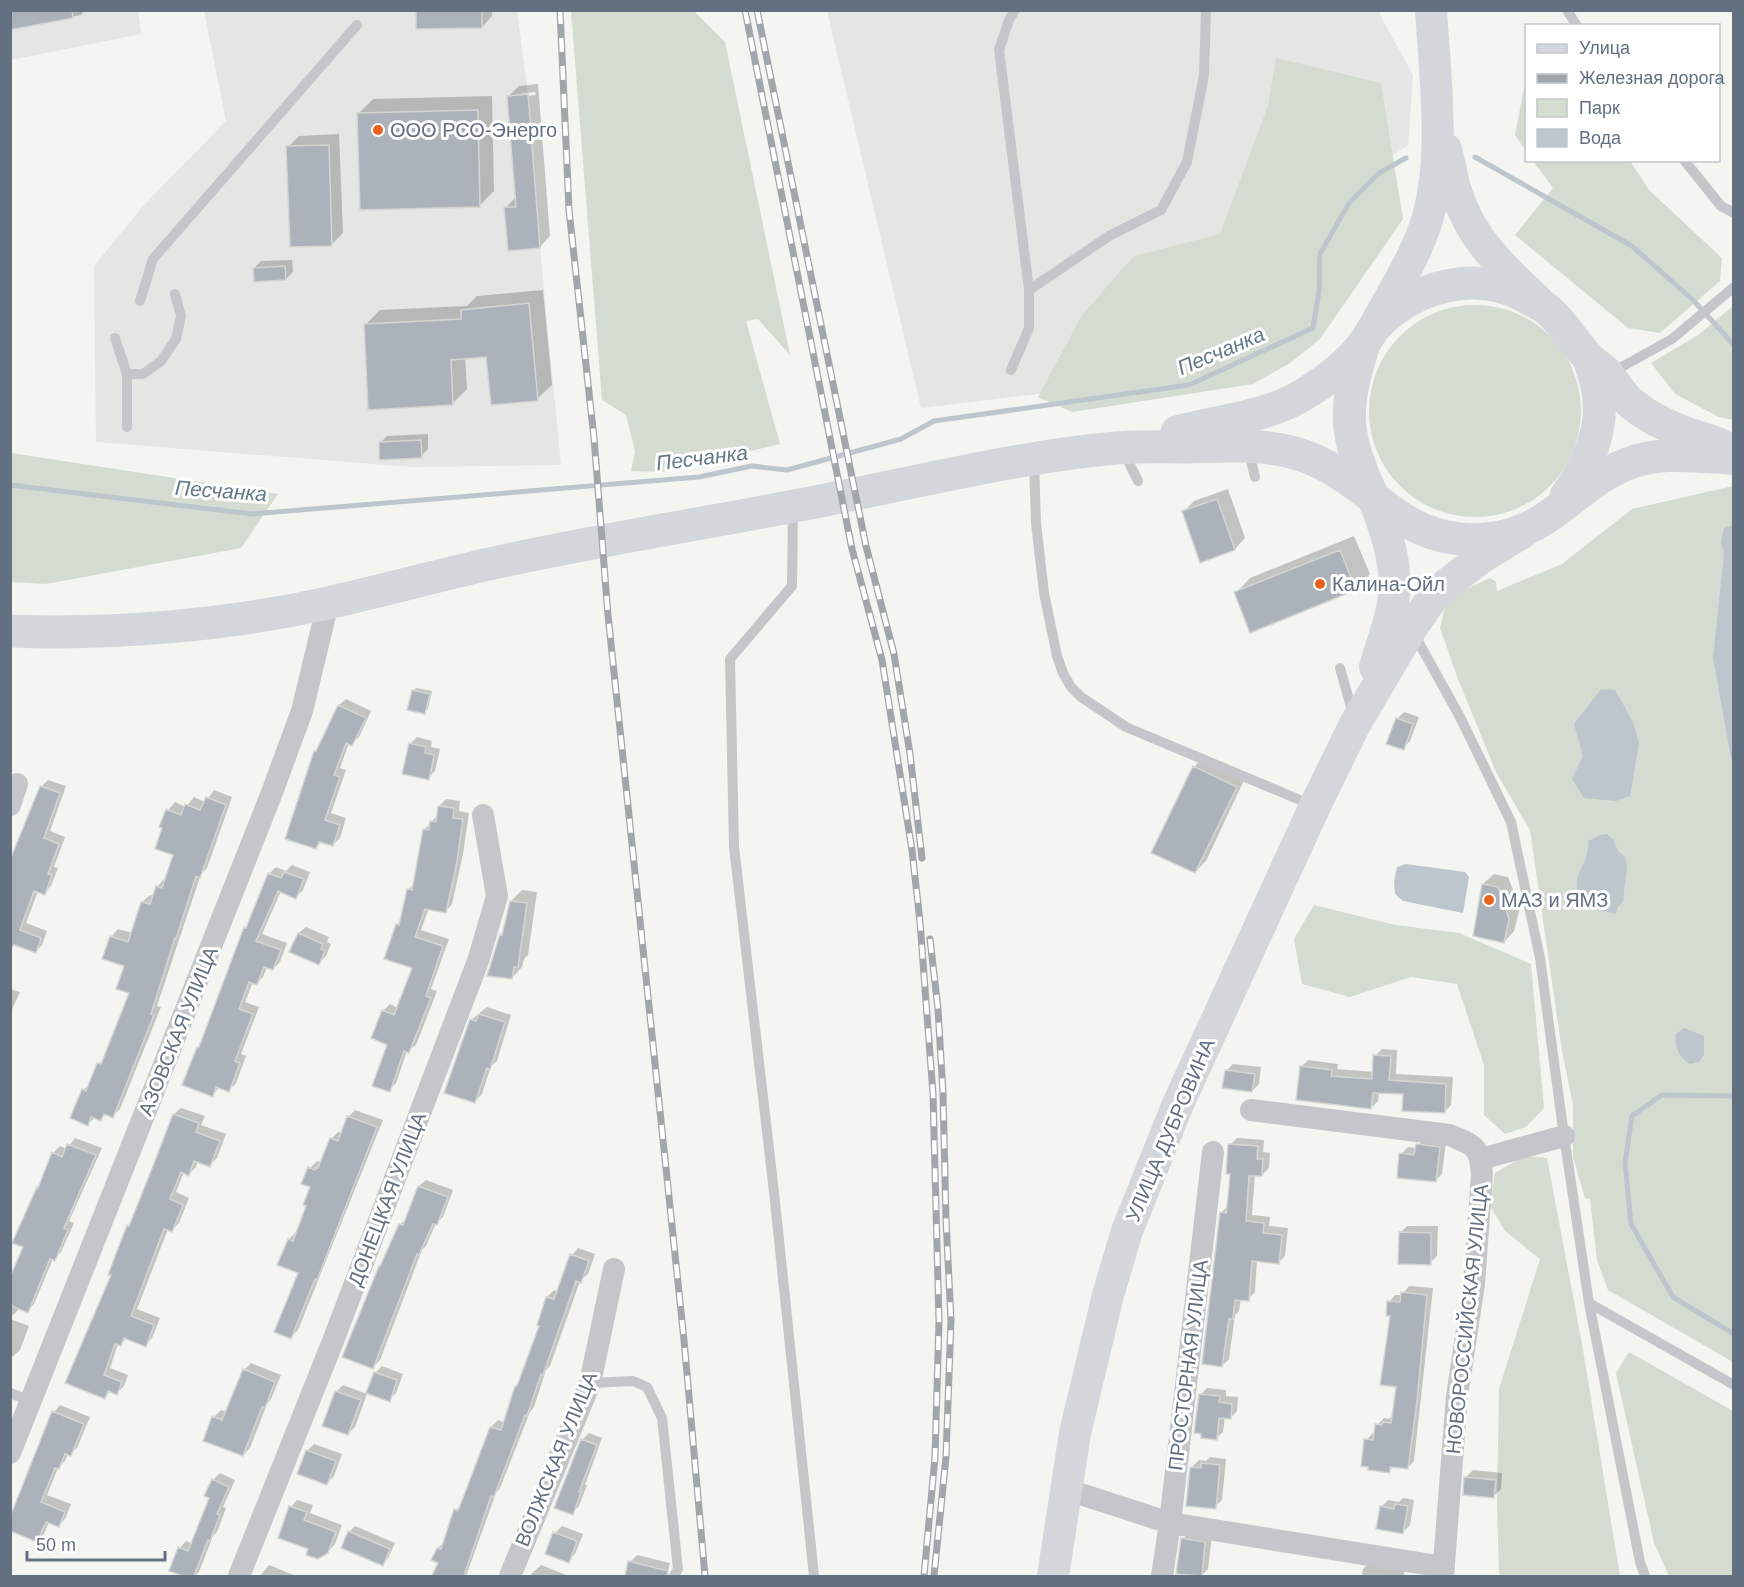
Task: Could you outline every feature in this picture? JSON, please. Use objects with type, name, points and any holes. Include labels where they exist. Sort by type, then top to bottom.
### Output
[{"type":"highway","points":[[10,631],[140,629],[235,619],[328,603],[583,543],[793,507],[984,467],[1121,447],[1279,407],[1302,396],[1340,369],[1369,335],[1405,302],[1435,289],[1455,284],[1483,283],[1502,286],[1548,310],[1631,404],[1663,423],[1734,451]]},
{"type":"highway","points":[[1369,335],[1352,382],[1349,426],[1360,469],[1371,495]]},
{"type":"highway","points":[[1553,514],[1583,470],[1597,436],[1598,366]]},
{"type":"highway","points":[[1121,447],[1251,462],[1284,451],[1301,455],[1335,470],[1371,495],[1395,516],[1422,531],[1445,538],[1489,539],[1525,531],[1553,514],[1607,474],[1642,459],[1677,454],[1734,458]]},
{"type":"main road","points":[[1369,335],[1416,247],[1429,213],[1436,174],[1437,110],[1431,10]]},
{"type":"main road","points":[[1437,110],[1457,195],[1467,219],[1490,254],[1548,310]]},
{"type":"main road","points":[[1360,716],[1392,606],[1394,583],[1393,560],[1388,540],[1371,495]]},
{"type":"main road","points":[[1360,716],[1411,629],[1433,597],[1446,584],[1481,558],[1525,531]]},
{"type":"main road","name":"УЛИЦА ДУБРОВИНА","points":[[1053,1576],[1075,1433],[1108,1295],[1128,1231],[1178,1104],[1315,806],[1360,716]]},
{"type":"street","name":"АЗОВСКАЯ УЛИЦА","points":[[10,1452],[21,1397],[298,722],[328,603]]},
{"type":"street","name":"ДОНЕЦКАЯ УЛИЦА","points":[[239,1576],[333,1341],[478,961],[497,896],[483,815]]},
{"type":"street","name":"НОВОРОССИЙСКАЯ УЛИЦА","points":[[1251,1110],[1449,1135],[1473,1145],[1481,1159],[1482,1175],[1474,1284],[1457,1396],[1444,1572]]},
{"type":"street","points":[[1481,1159],[1564,1136]]},
{"type":"street","name":"ПРОСТОРНАЯ УЛИЦА","points":[[1162,1576],[1213,1152]]},
{"type":"street","name":"ВОЛЖСКАЯ УЛИЦА","points":[[510,1576],[590,1383],[614,1269]]},
{"type":"street","points":[[1065,1490],[1170,1523],[1444,1572]]},
{"type":"lane","points":[[1011,370],[1029,328],[1029,290],[999,50],[1009,20],[1015,10]]},
{"type":"lane","points":[[1029,290],[1108,236],[1161,210],[1187,162],[1204,75],[1206,10]]},
{"type":"lane","points":[[1568,10],[1576,24]]},
{"type":"lane","points":[[140,301],[153,259],[357,25]]},
{"type":"lane","points":[[1686,162],[1721,206],[1734,213]]},
{"type":"lane","points":[[1598,366],[1672,339],[1734,287]]},
{"type":"lane","points":[[127,374],[143,374],[161,361],[176,339],[181,316],[175,294]]},
{"type":"lane","points":[[115,338],[127,374],[127,427]]},
{"type":"lane","points":[[1121,447],[1138,481]]},
{"type":"lane","points":[[1034,459],[1036,523],[1044,593],[1057,656],[1063,674],[1071,687],[1081,697],[1126,727],[1315,806]]},
{"type":"lane","points":[[793,507],[792,586],[730,659],[734,847],[775,1204],[814,1576]]},
{"type":"lane","points":[[1411,629],[1460,717],[1511,822],[1540,958],[1589,1303],[1640,1563],[1645,1576]]},
{"type":"lane","points":[[1340,668],[1360,716]]},
{"type":"lane","points":[[1589,1303],[1734,1385]]},
{"type":"lane","points":[[590,1383],[633,1381],[647,1387],[662,1418],[678,1569],[674,1576]]},
{"type":"shaded area","points":[[11,11],[138,11],[141,34],[11,60]]},
{"type":"shaded area","points":[[204,11],[517,11],[528,94],[561,465],[412,467],[96,442],[94,266],[143,206],[226,121]]},
{"type":"shaded area","points":[[827,11],[1378,11],[1413,75],[1408,146],[1339,184],[1110,385],[921,408]]},
{"type":"green space","points":[[571,11],[694,11],[725,42],[790,355],[758,319],[746,321],[780,444],[663,472],[631,471],[635,451],[626,415],[602,400]]},
{"type":"green space","points":[[1276,58],[1381,83],[1403,219],[1320,339],[1290,363],[1253,384],[1072,412],[1038,397],[1082,315],[1134,256],[1220,234],[1268,106]]},
{"type":"green space","points":[[1525,83],[1525,150],[1515,135]]},
{"type":"green space","points":[[1534,162],[1631,162],[1649,190],[1722,258],[1720,281],[1660,333],[1628,328],[1515,235],[1553,188]]},
{"type":"green space","points":[[1475,305],[1496,307],[1515,313],[1534,323],[1550,336],[1563,352],[1573,371],[1579,390],[1581,411],[1579,432],[1573,451],[1563,470],[1550,486],[1534,499],[1515,509],[1496,515],[1475,517],[1454,515],[1435,509],[1416,499],[1400,486],[1387,470],[1377,451],[1371,432],[1369,411],[1371,390],[1377,371],[1387,352],[1400,336],[1416,323],[1435,313],[1454,307]]},
{"type":"green space","points":[[1733,306],[1733,420],[1719,417],[1675,394],[1651,363],[1698,335]]},
{"type":"green space","points":[[11,453],[278,494],[241,548],[46,584],[11,582]]},
{"type":"green space","points":[[1733,486],[1733,1362],[1608,1290],[1597,1260],[1590,1199],[1585,1198],[1573,1157],[1573,1105],[1562,1051],[1530,830],[1496,772],[1440,628],[1447,598],[1490,578],[1496,582],[1497,591],[1562,564],[1632,509]]},
{"type":"green space","points":[[1314,905],[1395,925],[1459,933],[1531,964],[1544,1108],[1526,1127],[1505,1134],[1484,1115],[1484,1065],[1457,984],[1411,977],[1350,997],[1302,984],[1294,939]]},
{"type":"green space","points":[[1524,1156],[1547,1158],[1582,1344],[1620,1576],[1500,1576],[1499,1572],[1497,1506],[1499,1389],[1540,1259],[1505,1231],[1490,1206],[1495,1173]]},
{"type":"green space","points":[[1629,1352],[1733,1411],[1733,1576],[1669,1576],[1654,1543],[1616,1373]]},
{"type":"water","points":[[1734,525],[1733,768],[1713,658],[1724,554],[1721,542],[1724,528]]},
{"type":"water","points":[[1601,689],[1615,690],[1633,722],[1639,743],[1630,796],[1616,801],[1584,798],[1572,779],[1583,756],[1574,724]]},
{"type":"water","points":[[1607,834],[1613,839],[1618,851],[1625,857],[1627,865],[1623,901],[1617,908],[1616,914],[1585,906],[1577,886],[1579,872],[1588,851],[1588,841]]},
{"type":"water","points":[[1406,864],[1465,872],[1469,877],[1463,913],[1403,901],[1395,894],[1394,882],[1397,867]]},
{"type":"water","points":[[1684,1028],[1704,1036],[1704,1055],[1699,1062],[1690,1064],[1678,1052],[1676,1034]]},
{"type":"building","points":[[10,10],[72,10],[73,18],[10,30]]},
{"type":"building","points":[[416,10],[482,10],[482,28],[416,29]]},
{"type":"building","points":[[528,94],[540,248],[508,251],[504,207],[516,207],[507,96]]},
{"type":"building","points":[[478,110],[480,207],[360,210],[357,113]]},
{"type":"building","points":[[329,145],[332,246],[290,247],[286,146]]},
{"type":"building","points":[[285,266],[286,280],[254,282],[253,268]]},
{"type":"building","points":[[529,303],[538,401],[491,405],[486,357],[451,360],[453,405],[368,410],[364,324],[461,319],[461,310]]},
{"type":"building","points":[[421,440],[422,458],[379,460],[379,442]]},
{"type":"building","points":[[1217,499],[1235,550],[1200,563],[1182,511]]},
{"type":"building","points":[[1340,550],[1356,590],[1250,633],[1234,592]]},
{"type":"building","points":[[412,690],[430,694],[425,714],[407,710]]},
{"type":"building","points":[[338,705],[366,718],[352,746],[346,743],[334,775],[340,777],[325,820],[340,825],[333,846],[319,842],[316,849],[285,839],[314,751]]},
{"type":"building","points":[[1396,718],[1413,724],[1404,750],[1386,744]]},
{"type":"building","points":[[409,743],[426,747],[425,753],[434,755],[429,780],[402,774]]},
{"type":"building","points":[[1193,766],[1237,787],[1195,873],[1151,853]]},
{"type":"building","points":[[40,786],[60,793],[44,838],[59,844],[48,874],[52,875],[45,895],[34,891],[20,930],[41,938],[36,953],[14,945],[10,950],[10,860]]},
{"type":"building","points":[[206,797],[226,805],[200,878],[196,876],[151,1014],[154,1015],[113,1118],[104,1114],[101,1121],[91,1117],[88,1126],[70,1118],[82,1089],[86,1091],[97,1063],[101,1064],[129,993],[116,989],[124,966],[102,959],[110,936],[128,942],[141,902],[150,904],[156,886],[162,888],[173,855],[155,849],[162,828],[159,827],[166,809],[181,815],[185,804],[200,810]]},
{"type":"building","points":[[438,806],[454,808],[453,818],[463,819],[457,862],[446,913],[425,909],[415,937],[443,946],[426,996],[431,998],[409,1053],[404,1051],[390,1092],[372,1086],[387,1045],[371,1038],[382,1010],[394,1015],[412,968],[384,959],[396,924],[399,925],[407,889],[412,890],[423,829],[429,830],[430,821],[436,822]]},
{"type":"building","points":[[284,872],[304,879],[296,899],[278,891],[256,941],[281,950],[273,970],[264,967],[257,985],[249,982],[239,1009],[253,1014],[235,1061],[240,1063],[229,1092],[216,1087],[213,1097],[182,1085],[197,1047],[199,1047],[244,927],[246,928],[268,873],[281,878]]},
{"type":"building","points":[[1482,884],[1498,887],[1509,919],[1504,943],[1473,936]]},
{"type":"building","points":[[510,901],[527,903],[518,967],[514,967],[512,979],[487,976],[500,934],[502,935]]},
{"type":"building","points":[[298,933],[323,944],[321,949],[325,951],[319,965],[289,952]]},
{"type":"building","points":[[479,1014],[505,1022],[490,1070],[487,1068],[475,1103],[444,1093],[470,1019],[476,1021]]},
{"type":"building","points":[[1373,1055],[1391,1056],[1389,1080],[1446,1084],[1445,1113],[1402,1111],[1403,1094],[1373,1093],[1371,1109],[1296,1100],[1300,1066],[1332,1070],[1331,1076],[1372,1079]]},
{"type":"building","points":[[1225,1070],[1255,1074],[1252,1092],[1222,1088]]},
{"type":"building","points":[[173,1114],[199,1123],[196,1132],[220,1141],[210,1167],[194,1161],[189,1176],[181,1172],[170,1199],[183,1205],[172,1232],[164,1229],[131,1316],[154,1325],[146,1347],[124,1338],[121,1346],[115,1344],[104,1375],[122,1382],[117,1395],[108,1391],[105,1399],[65,1383],[111,1275],[108,1275],[127,1225],[129,1226]]},
{"type":"building","points":[[347,1116],[377,1127],[317,1280],[315,1279],[291,1339],[274,1332],[298,1273],[277,1265],[288,1239],[293,1241],[306,1206],[303,1205],[310,1187],[301,1184],[308,1167],[315,1170],[316,1167],[318,1168],[330,1138],[338,1141]]},
{"type":"building","points":[[67,1144],[96,1155],[64,1228],[68,1230],[55,1261],[50,1259],[28,1313],[10,1305],[10,1277],[23,1247],[12,1243],[52,1152],[62,1157]]},
{"type":"building","points":[[1228,1144],[1258,1146],[1257,1159],[1263,1159],[1262,1176],[1249,1176],[1246,1221],[1264,1223],[1263,1233],[1282,1235],[1279,1264],[1252,1261],[1249,1301],[1235,1300],[1233,1319],[1229,1319],[1222,1367],[1202,1364],[1220,1212],[1226,1213],[1228,1197],[1230,1174],[1226,1174]]},
{"type":"building","points":[[1416,1144],[1440,1147],[1436,1182],[1397,1178],[1399,1153],[1414,1155]]},
{"type":"building","points":[[418,1186],[448,1197],[437,1225],[433,1224],[419,1255],[417,1254],[373,1369],[342,1357],[379,1266],[399,1224],[403,1225]]},
{"type":"building","points":[[1399,1232],[1431,1233],[1431,1265],[1398,1264]]},
{"type":"building","points":[[570,1254],[589,1261],[581,1283],[576,1281],[527,1416],[525,1415],[494,1497],[491,1496],[464,1576],[432,1576],[438,1563],[431,1560],[437,1548],[441,1549],[454,1509],[458,1511],[490,1427],[501,1430],[515,1386],[517,1386],[539,1326],[537,1325],[546,1297],[554,1299]]},
{"type":"building","points":[[1401,1292],[1427,1295],[1408,1469],[1390,1467],[1390,1473],[1368,1470],[1368,1467],[1361,1466],[1364,1439],[1373,1440],[1375,1424],[1391,1423],[1396,1387],[1380,1385],[1390,1316],[1386,1316],[1387,1301],[1400,1302]]},
{"type":"building","points":[[243,1369],[275,1382],[265,1408],[262,1407],[243,1456],[203,1441],[212,1416],[222,1420]]},
{"type":"building","points":[[374,1372],[397,1380],[390,1402],[366,1393]]},
{"type":"building","points":[[335,1391],[361,1400],[348,1435],[322,1426]]},
{"type":"building","points":[[1199,1394],[1220,1396],[1219,1402],[1232,1404],[1231,1419],[1219,1418],[1217,1440],[1201,1438],[1201,1434],[1194,1433]]},
{"type":"building","points":[[52,1411],[84,1424],[71,1456],[65,1454],[59,1469],[55,1468],[41,1502],[65,1512],[59,1527],[46,1522],[37,1542],[10,1531],[10,1517]]},
{"type":"building","points":[[581,1439],[597,1445],[573,1515],[554,1508]]},
{"type":"building","points":[[306,1450],[336,1461],[327,1485],[297,1474]]},
{"type":"building","points":[[1201,1463],[1220,1465],[1216,1509],[1186,1506],[1190,1467],[1201,1468]]},
{"type":"building","points":[[1464,1477],[1496,1480],[1494,1498],[1463,1495]]},
{"type":"building","points":[[212,1479],[229,1487],[217,1514],[220,1515],[210,1541],[208,1540],[194,1576],[183,1576],[169,1571],[178,1547],[188,1551],[209,1498],[204,1496]]},
{"type":"building","points":[[1395,1504],[1408,1506],[1403,1534],[1376,1529],[1380,1506],[1394,1509]]},
{"type":"building","points":[[289,1506],[307,1512],[304,1520],[336,1532],[328,1553],[318,1559],[306,1555],[308,1549],[278,1538]]},
{"type":"building","points":[[348,1531],[390,1549],[383,1566],[341,1548]]},
{"type":"building","points":[[553,1532],[577,1541],[569,1563],[545,1554]]},
{"type":"building","points":[[1181,1538],[1205,1542],[1202,1576],[1176,1574]]},
{"type":"building","points":[[628,1561],[668,1571],[667,1576],[625,1576]]},
{"type":"waterway","name":"Песчанка","points":[[1475,157],[1632,246],[1693,300],[1734,345]]},
{"type":"waterway","name":"Песчанка","points":[[10,485],[252,514],[699,477],[752,466],[787,470],[901,439],[934,421],[1189,385],[1313,328],[1319,291],[1320,254],[1349,203],[1379,173],[1406,158]]},
{"type":"waterway","name":"Песчанка","points":[[1734,1096],[1662,1095],[1632,1116],[1625,1163],[1631,1224],[1673,1297],[1734,1334]]},
{"type":"railway","points":[[560,10],[569,210],[594,438],[608,615],[684,1340],[705,1576]]},
{"type":"railway","points":[[745,10],[852,549],[882,660],[912,850],[933,1094],[939,1321],[935,1457],[924,1576]]},
{"type":"railway","points":[[757,10],[866,546],[894,654],[910,754],[922,858]]},
{"type":"railway","points":[[930,939],[938,1009],[943,1093],[951,1320],[946,1457],[934,1576]]},
{"type":"place","name":"ООО РСО-Энерго","points":[[378,130]]},
{"type":"place","name":"Калина-Ойл","points":[[1320,584]]},
{"type":"place","name":"МАЗ и ЯМЗ","points":[[1489,900]]}]
